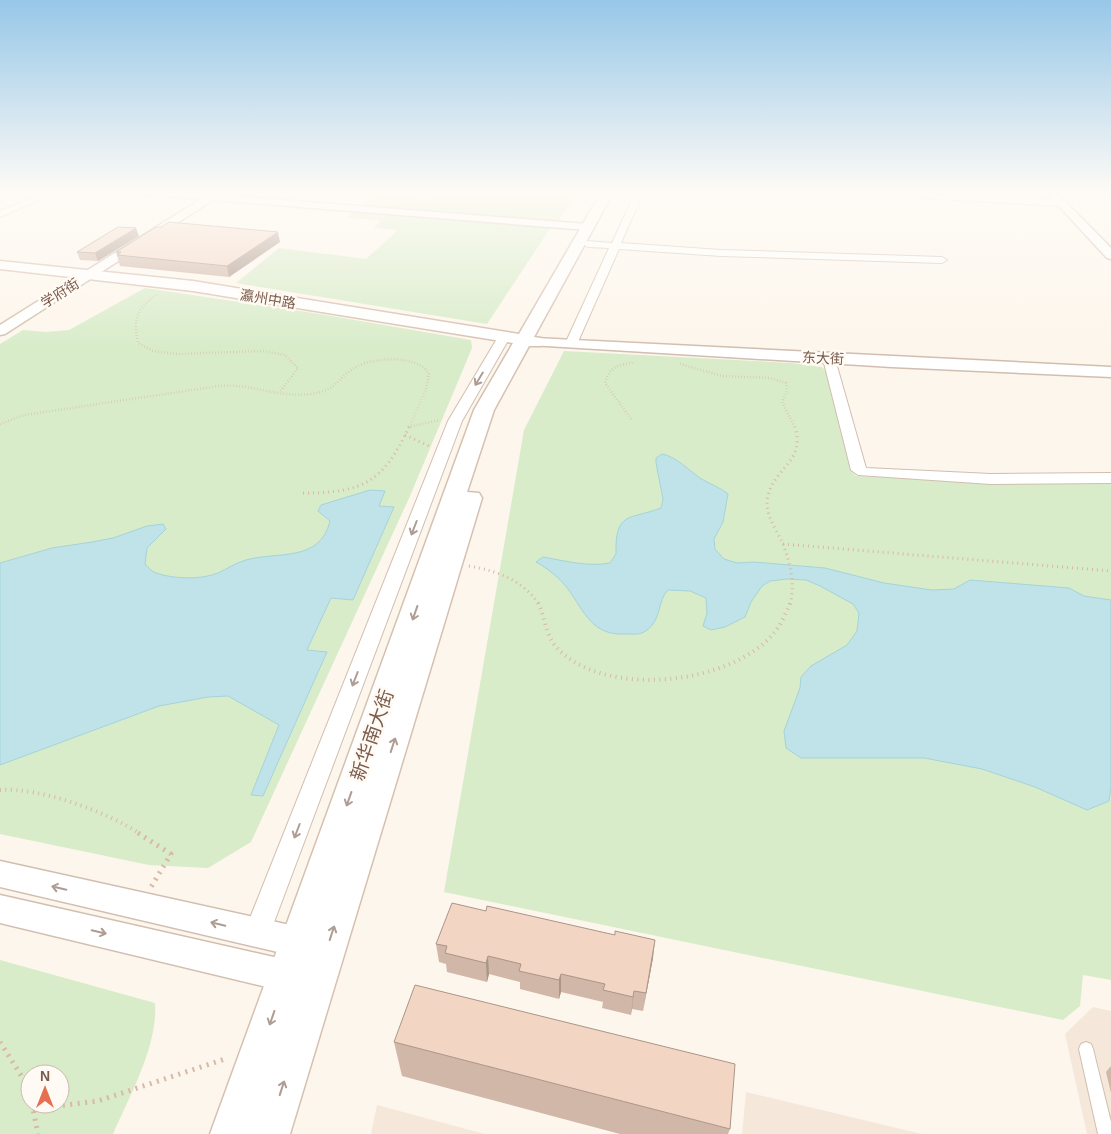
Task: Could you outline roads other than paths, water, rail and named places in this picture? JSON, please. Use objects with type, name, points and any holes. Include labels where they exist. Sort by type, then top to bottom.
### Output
[{"type":"main road","points":[[521,340],[577,244]]},
{"type":"main road","points":[[521,340],[588,244]]},
{"type":"main road","name":"瀛州中路","points":[[0,265],[174,284],[521,340]]},
{"type":"main road","name":"新华南大街","points":[[268,1134],[521,340]]},
{"type":"main road","name":"新华南大街","points":[[232,1134],[481,419],[521,340]]},
{"type":"street","name":"学府街","points":[[0,331],[139,244]]},
{"type":"street","points":[[588,244],[721,253],[942,260]]},
{"type":"street","points":[[1100,244],[1111,256]]},
{"type":"street","points":[[572,344],[616,246]]},
{"type":"street","points":[[258,933],[442,453],[458,416],[521,340]]},
{"type":"street","name":"东大街","points":[[521,340],[829,359],[1111,372]]},
{"type":"street","points":[[829,359],[859,470],[863,472],[991,479],[1111,478]]},
{"type":"street","points":[[0,874],[300,942]]},
{"type":"street","points":[[0,909],[287,976]]},
{"type":"lane","points":[[1086,1049],[1106,1134]]},
{"type":"water","points":[[662,454],[677,461],[700,478],[728,494],[723,522],[714,539],[715,549],[724,559],[737,563],[754,562],[825,568],[884,583],[932,590],[954,589],[970,580],[1069,588],[1084,596],[1111,600],[1111,787],[1109,801],[1087,810],[1035,787],[982,769],[924,758],[801,758],[786,748],[784,731],[800,688],[801,677],[811,666],[847,645],[857,631],[859,613],[853,604],[806,580],[787,579],[770,581],[762,586],[751,602],[745,617],[725,627],[711,630],[703,626],[707,613],[706,598],[690,591],[668,590],[662,600],[654,623],[644,632],[640,634],[614,634],[604,631],[597,626],[584,613],[561,581],[536,562],[543,557],[585,564],[610,563],[616,554],[616,540],[621,524],[632,516],[661,508],[663,499],[656,458]]},
{"type":"water","points":[[370,490],[385,491],[379,506],[394,507],[353,600],[331,598],[307,650],[327,652],[263,796],[251,795],[279,725],[228,696],[208,697],[159,706],[0,765],[0,563],[52,548],[113,538],[147,526],[163,524],[166,529],[147,548],[145,564],[153,572],[163,575],[187,578],[204,577],[218,573],[246,560],[296,553],[317,544],[325,534],[330,521],[318,511],[321,505]]}]
